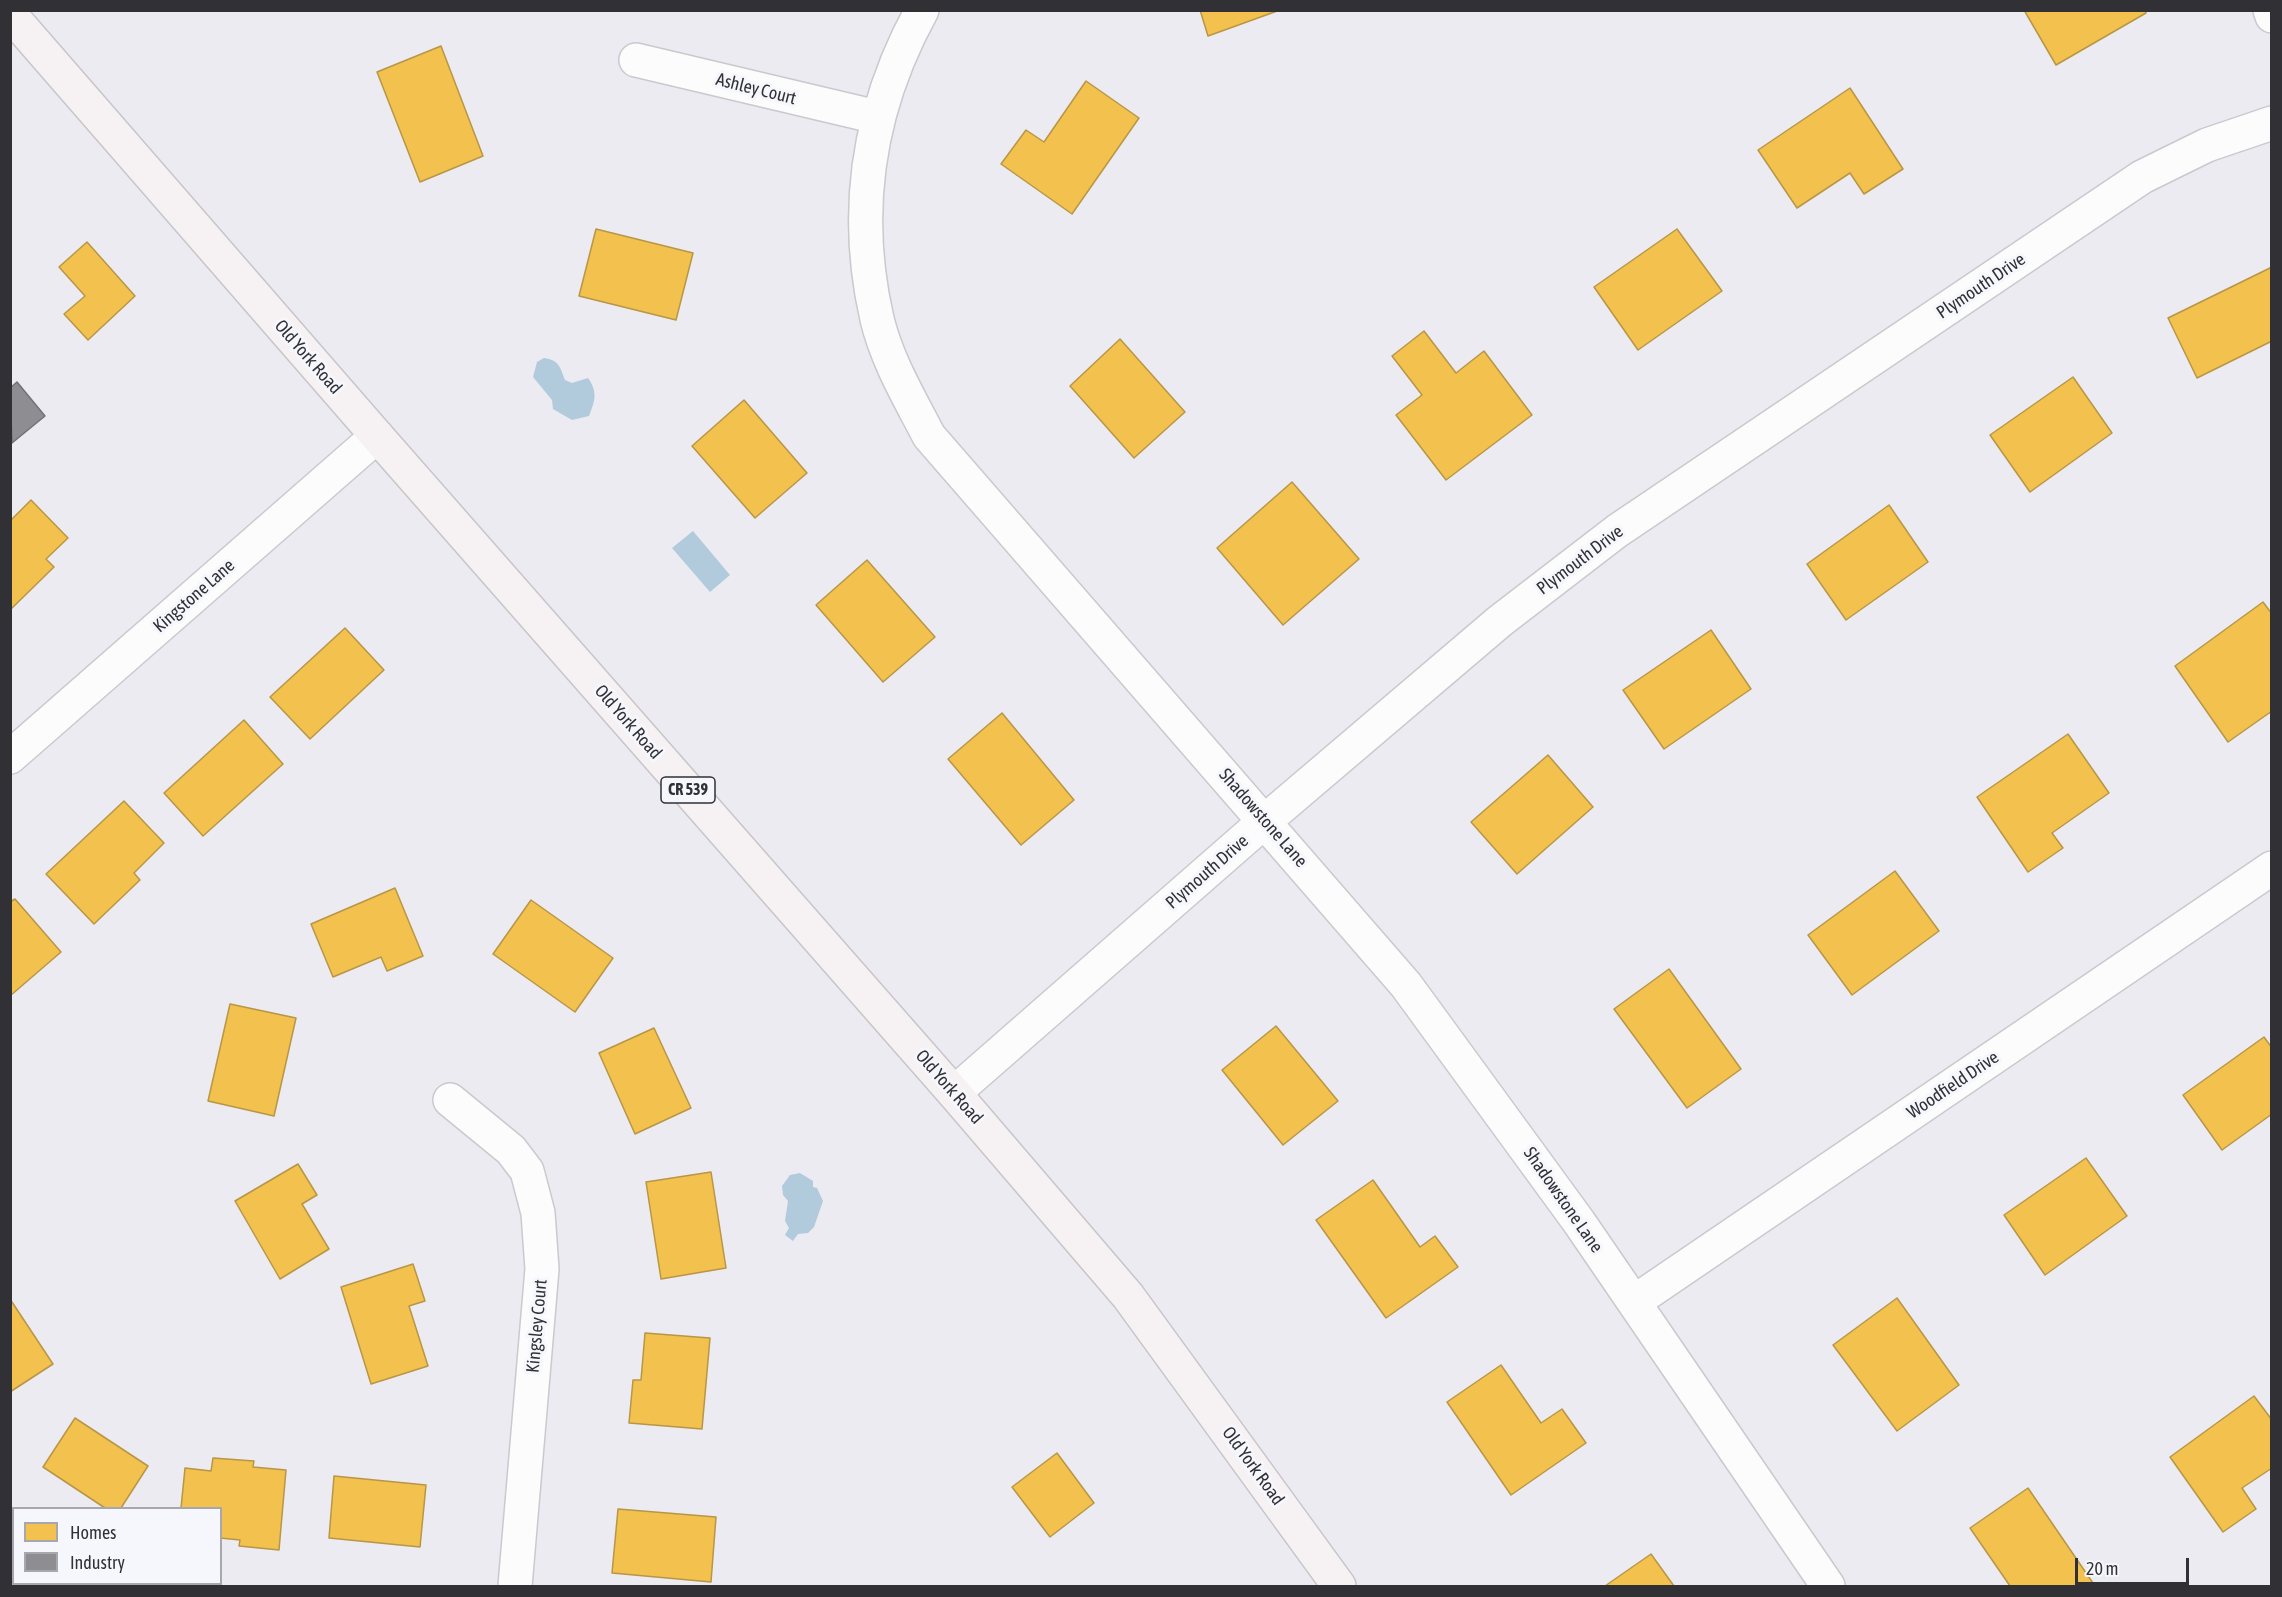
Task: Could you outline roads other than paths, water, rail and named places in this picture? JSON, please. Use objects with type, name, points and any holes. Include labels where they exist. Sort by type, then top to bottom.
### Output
[{"type":"main road","name":"Old York Road","points":[[10,14],[954,1093],[1128,1296],[1339,1587]]},
{"type":"street","name":"Shadowstone Lane","points":[[922,10],[897,59],[877,117],[867,184],[866,245],[878,320],[897,376],[930,436],[1406,985],[1461,1058],[1634,1302],[1828,1587]]},
{"type":"street","points":[[2270,10],[2271,16]]},
{"type":"street","name":"Ashley Court","points":[[636,60],[877,117]]},
{"type":"street","name":"Plymouth Drive","points":[[954,1093],[1500,621],[1617,531],[2142,177],[2207,145],[2271,123]]},
{"type":"street","name":"Kingstone Lane","points":[[10,756],[377,436]]},
{"type":"street","name":"Woodfield Drive","points":[[1634,1302],[2271,868]]},
{"type":"street","name":"Kingsley Court","points":[[450,1100],[511,1150],[527,1171],[538,1213],[542,1269],[514,1587]]},
{"type":"water","points":[[544,358],[556,362],[565,380],[572,383],[588,378],[594,397],[589,416],[572,420],[553,409],[552,400],[533,377],[537,362]]},
{"type":"water","points":[[693,531],[730,575],[710,592],[672,548]]},
{"type":"water","points":[[800,1173],[813,1181],[813,1187],[817,1188],[823,1201],[814,1227],[808,1233],[798,1234],[793,1241],[785,1235],[789,1228],[785,1221],[788,1201],[783,1195],[782,1186],[790,1175]]}]
